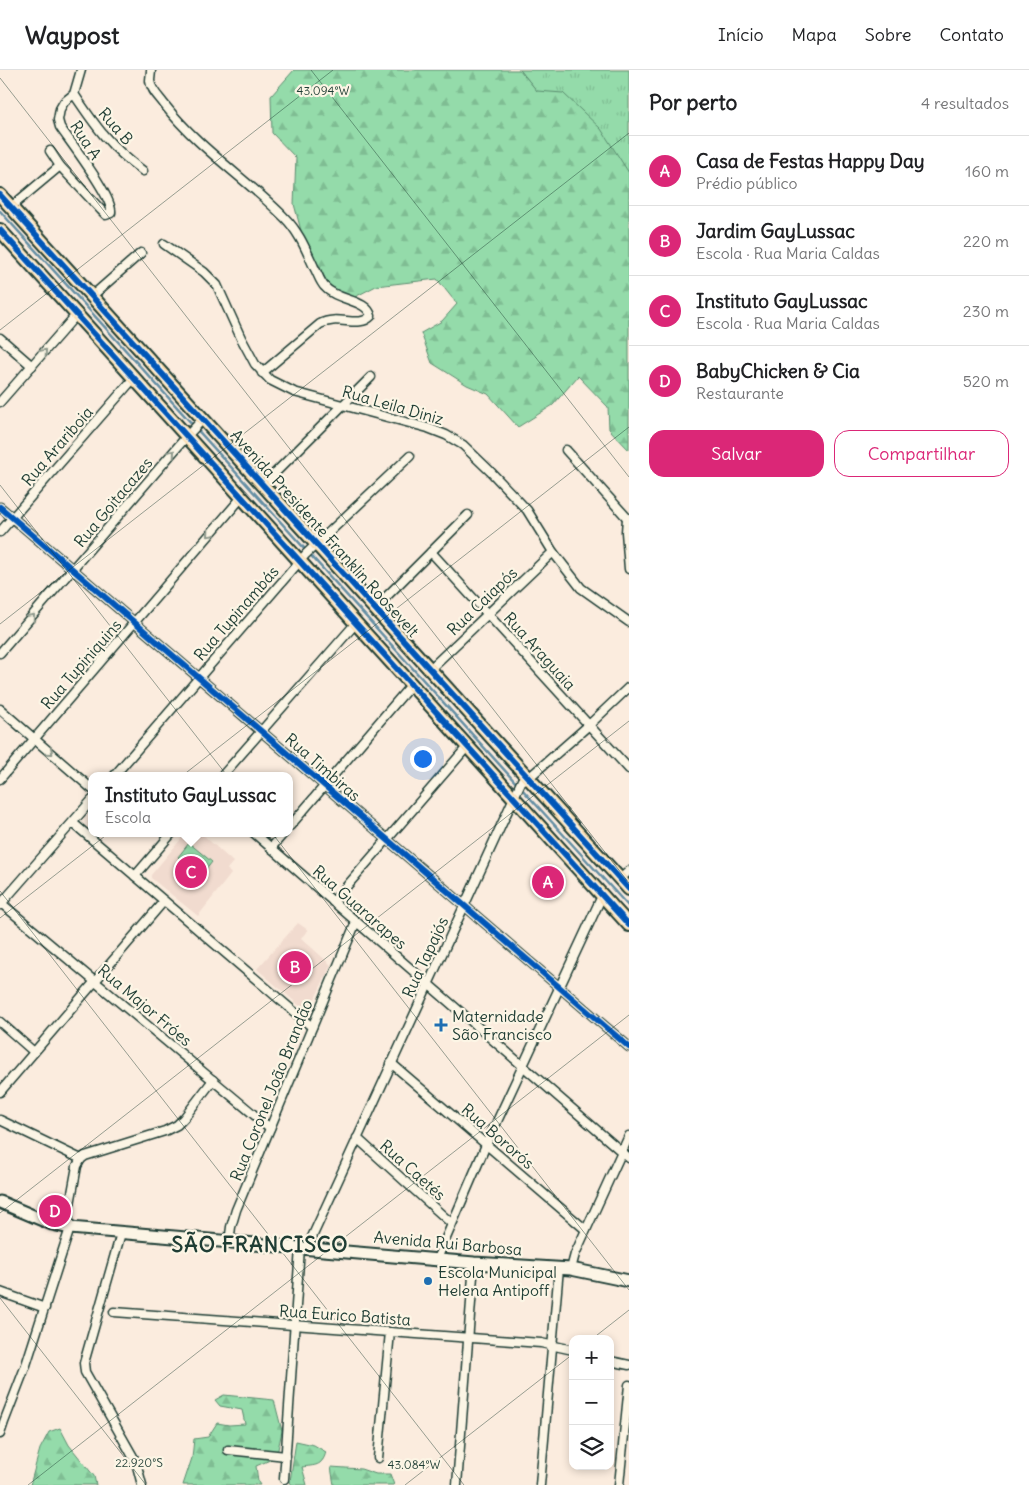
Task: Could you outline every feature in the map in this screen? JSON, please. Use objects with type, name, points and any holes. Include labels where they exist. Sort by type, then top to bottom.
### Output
[{"type":"main road","name":"Avenida Presidente Franklin Roosevelt","points":[[0,195],[92,296],[195,428],[242,497],[303,557],[356,623],[467,747],[516,794],[602,896],[629,925]]},
{"type":"main road","name":"Avenida Presidente Franklin Roosevelt","points":[[0,230],[134,378],[263,485],[314,545],[375,608],[430,669],[525,779],[624,875],[629,889]]},
{"type":"main road","name":"Avenida Rui Barbosa","points":[[0,1202],[52,1224],[70,1228],[474,1263],[571,1269],[629,1281]]},
{"type":"street","name":"Rua A","points":[[60,166],[101,210],[106,214],[111,213],[112,208],[106,195],[60,127],[58,120],[60,109],[64,102],[74,94],[81,70]]},
{"type":"street","points":[[152,70],[150,81],[152,88],[173,116],[291,225],[326,289],[364,305],[370,311],[371,316],[366,321],[334,319],[320,324],[262,374]]},
{"type":"street","name":"Rua B","points":[[74,94],[100,132],[120,154],[143,171]]},
{"type":"street","points":[[11,207],[60,166],[50,151]]},
{"type":"street","name":"Rua Leila Diniz","points":[[164,244],[204,272],[217,285],[241,338],[262,374],[288,390],[428,428],[446,435],[462,445],[512,493],[581,588],[629,622]]},
{"type":"street","points":[[92,296],[141,254]]},
{"type":"street","points":[[0,402],[77,314]]},
{"type":"street","points":[[0,338],[32,366]]},
{"type":"street","points":[[263,485],[371,377]]},
{"type":"street","name":"Rua Arariboia","points":[[0,532],[134,378]]},
{"type":"street","name":"Rua Goitacazes","points":[[0,653],[195,428]]},
{"type":"street","points":[[566,450],[628,519],[626,532],[629,569]]},
{"type":"street","name":"Rua Tupinambás","points":[[117,772],[314,545],[410,456]]},
{"type":"street","name":"Rua Tupiniquins","points":[[0,779],[242,497]]},
{"type":"street","name":"Rua Timbiras","points":[[0,508],[629,1047]]},
{"type":"street","points":[[375,608],[468,515]]},
{"type":"street","name":"Rua Araguaia","points":[[431,552],[629,769]]},
{"type":"street","name":"Rua Caiapós","points":[[430,669],[553,552]]},
{"type":"street","points":[[225,772],[356,623]]},
{"type":"street","points":[[293,822],[411,685]]},
{"type":"street","name":"Rua Tapajós","points":[[304,1248],[516,794],[525,779],[589,725],[629,687]]},
{"type":"street","points":[[0,709],[88,786]]},
{"type":"street","points":[[333,902],[467,747]]},
{"type":"street","points":[[1,904],[88,805]]},
{"type":"street","points":[[73,823],[88,836]]},
{"type":"street","points":[[89,837],[312,1027]]},
{"type":"street","points":[[135,876],[169,837]]},
{"type":"street","name":"Rua Guararapes","points":[[259,837],[629,1158]]},
{"type":"street","points":[[271,848],[281,837]]},
{"type":"street","points":[[437,1259],[486,1145],[602,896]]},
{"type":"street","points":[[0,1092],[164,901]]},
{"type":"street","name":"Rua Major Fróes","points":[[1,904],[270,1128]]},
{"type":"street","name":"Rua Coronel João Brandão","points":[[229,1242],[236,1210],[356,922]]},
{"type":"street","points":[[0,1022],[34,1052]]},
{"type":"street","name":"Rua Bororós","points":[[391,1064],[586,1230]]},
{"type":"street","points":[[0,1434],[2,1421],[26,1366],[46,1308],[70,1228],[68,1215],[81,1159],[85,1156],[166,1131],[177,1125],[213,1080]]},
{"type":"street","points":[[0,1120],[81,1159]]},
{"type":"street","points":[[571,1269],[575,1254],[629,1136]]},
{"type":"street","name":"Rua Caetés","points":[[357,1138],[451,1223]]},
{"type":"street","points":[[121,1233],[84,1363],[85,1372],[136,1462],[142,1485]]},
{"type":"street","points":[[284,1479],[295,1325],[304,1248]]},
{"type":"street","points":[[457,1485],[474,1263]]},
{"type":"street","points":[[540,1485],[559,1268]]},
{"type":"street","points":[[0,1292],[46,1308]]},
{"type":"street","name":"Rua Eurico Batista","points":[[114,1312],[552,1344],[569,1349]]},
{"type":"street","points":[[378,1458],[390,1332]]},
{"type":"street","points":[[614,1362],[629,1365]]},
{"type":"street","points":[[619,1485],[629,1385]]},
{"type":"street","points":[[228,1450],[286,1456]]},
{"type":"shaded area","points":[[183,837],[205,837],[233,862],[227,869],[231,874],[198,916],[151,878],[151,875]]},
{"type":"shaded area","points":[[298,923],[308,930],[301,938],[331,965],[308,1013],[257,969]]},
{"type":"green space","points":[[294,70],[520,70],[537,91],[563,93],[601,129],[629,173],[629,450],[609,429],[608,407],[578,376],[553,405],[518,427],[488,394],[467,385],[432,363],[421,333],[442,321],[457,304],[437,279],[376,286],[351,299],[328,284],[304,242],[294,204],[296,158],[272,133],[271,96]]},
{"type":"green space","points":[[520,70],[629,70],[629,173],[537,91]]},
{"type":"green space","points":[[189,843],[212,862],[201,876],[178,857]]},
{"type":"green space","points":[[224,1395],[274,1400],[282,1431],[277,1454],[270,1460],[256,1466],[260,1485],[183,1485],[192,1458],[194,1439],[208,1437],[217,1423],[229,1425],[245,1424],[242,1410],[220,1406],[215,1400]]},
{"type":"green space","points":[[60,1428],[69,1445],[94,1476],[96,1485],[30,1485],[40,1449],[49,1432]]},
{"type":"green space","points":[[296,1441],[314,1445],[326,1452],[320,1463],[302,1467],[307,1485],[292,1485],[290,1482]]},
{"type":"green space","points":[[331,1467],[361,1469],[376,1474],[390,1474],[394,1485],[334,1485]]},
{"type":"waterway","points":[[0,211],[517,784]]},
{"type":"waterway","points":[[521,788],[629,907]]},
{"type":"cycle path","points":[[0,195],[629,889]]},
{"type":"cycle path","points":[[0,230],[629,925]]},
{"type":"cycle path","points":[[0,507],[629,1047]]},
{"type":"place","name":"Instituto GayLussac","points":[[191,872]]},
{"type":"place","name":"Casa de Festas Happy Day","points":[[548,882]]},
{"type":"place","name":"Jardim GayLussac","points":[[295,967]]},
{"type":"place","name":"Maternidade São Francisco","points":[[441,1025]]},
{"type":"place","name":"BabyChicken & Cia","points":[[55,1211]]},
{"type":"place","name":"Escola Municipal Helena Antipoff","points":[[428,1281]]},
{"type":"district","name":"SÃO FRANCISCO","points":[[260,1245]]}]
